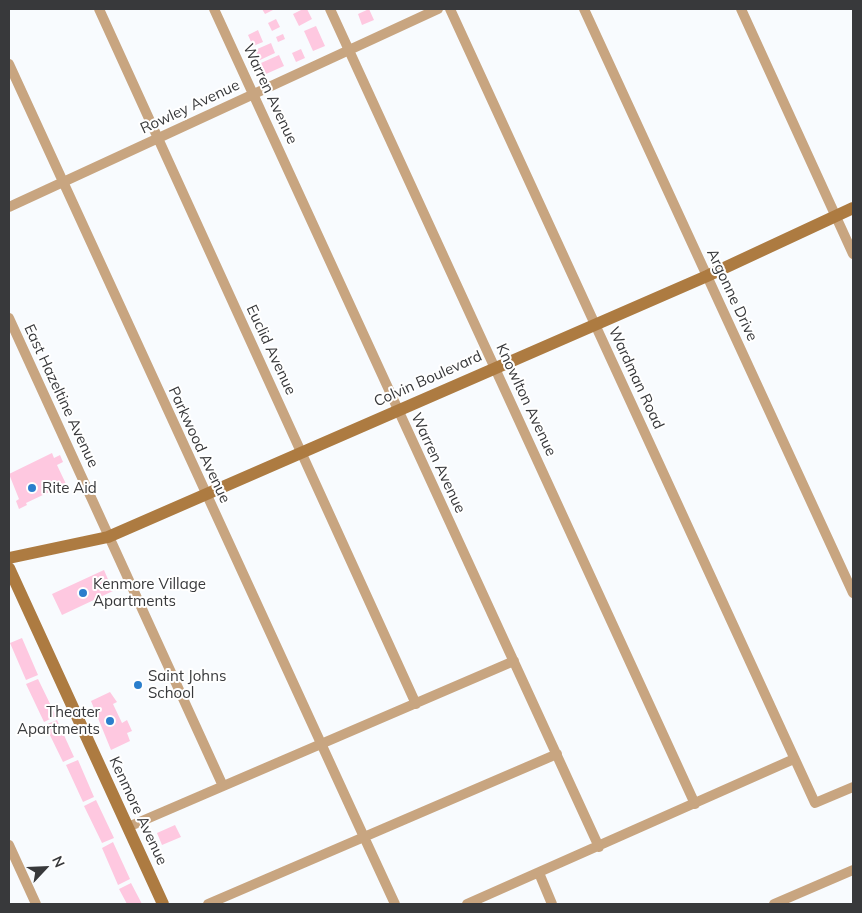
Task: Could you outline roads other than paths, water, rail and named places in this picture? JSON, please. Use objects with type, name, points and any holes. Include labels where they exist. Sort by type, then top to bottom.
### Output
[{"type":"street","name":"Euclid Avenue","points":[[99,9],[416,704]]},
{"type":"street","name":"Warren Avenue","points":[[214,9],[599,847]]},
{"type":"street","name":"Knowlton Avenue","points":[[330,9],[695,804]]},
{"type":"street","name":"Rowley Avenue","points":[[9,207],[438,9]]},
{"type":"street","name":"Wardman Road","points":[[450,9],[815,803],[853,787]]},
{"type":"street","name":"Argonne Drive","points":[[584,9],[853,593]]},
{"type":"street","points":[[741,9],[853,254]]},
{"type":"street","name":"Parkwood Avenue","points":[[9,64],[395,904]]},
{"type":"street","name":"Colvin Boulevard","points":[[9,558],[108,536],[707,276],[853,208]]},
{"type":"street","name":"East Hazeltine Avenue","points":[[9,318],[224,786]]},
{"type":"street","name":"Kenmore Avenue","points":[[9,568],[163,904]]},
{"type":"street","points":[[128,827],[514,661]]},
{"type":"street","points":[[208,904],[557,754]]},
{"type":"street","points":[[467,904],[794,759]]},
{"type":"street","points":[[9,845],[36,904]]},
{"type":"street","points":[[774,904],[853,870]]},
{"type":"street","points":[[539,873],[552,904]]},
{"type":"place","name":"Rite Aid","points":[[32,488]]},
{"type":"place","name":"Kenmore Village Apartments","points":[[83,593]]},
{"type":"place","name":"Saint Johns School","points":[[138,685]]},
{"type":"place","name":"Theater Apartments","points":[[110,721]]}]
